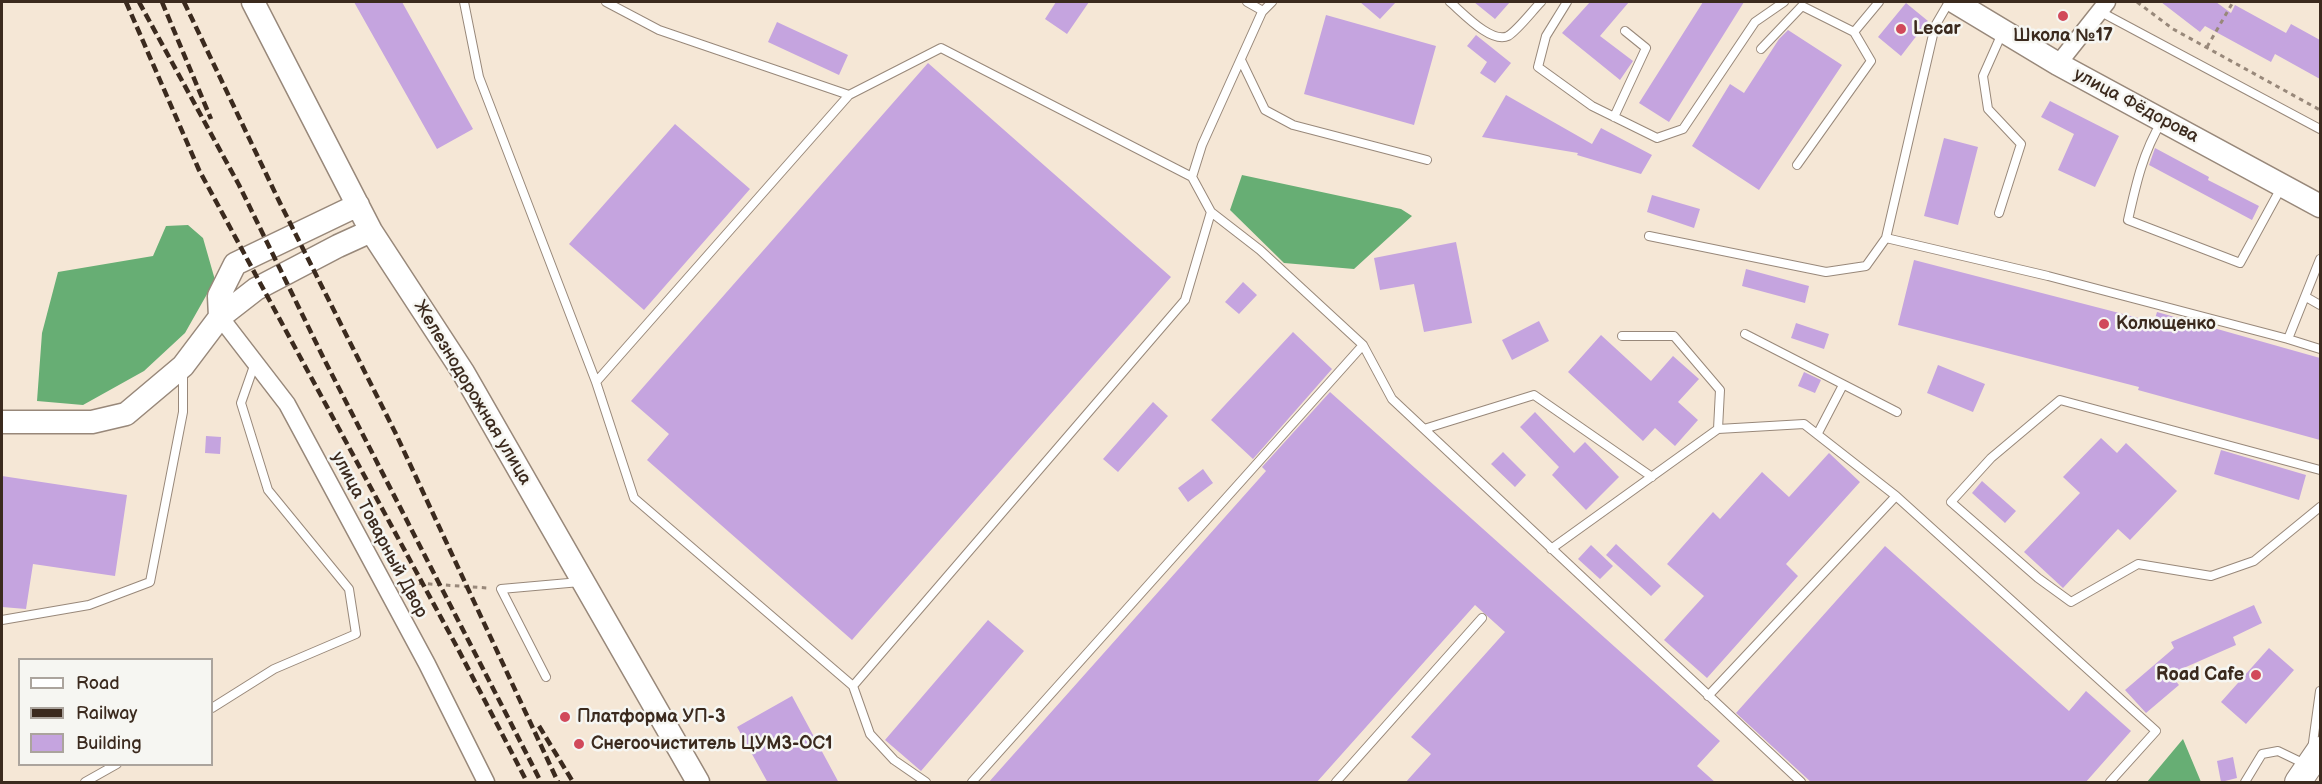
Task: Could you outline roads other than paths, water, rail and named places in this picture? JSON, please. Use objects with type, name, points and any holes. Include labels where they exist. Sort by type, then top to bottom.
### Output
[{"type":"main road","name":"Железнодорожная улица","points":[[253,2],[371,231],[463,372],[698,783]]},
{"type":"main road","name":"улица Фёдорова","points":[[1955,2],[2058,64],[2320,206]]},
{"type":"main road","points":[[220,317],[219,296],[235,264],[358,205]]},
{"type":"main road","points":[[2,422],[92,422],[126,414],[183,366],[220,317],[256,289],[371,231]]},
{"type":"street","points":[[2058,64],[2103,6]]},
{"type":"street","name":"улица Товарный Двор","points":[[220,317],[287,404],[427,664],[486,783]]},
{"type":"lane","points":[[464,2],[479,77],[596,382],[634,498],[853,686],[870,734],[894,760],[926,783]]},
{"type":"lane","points":[[606,2],[659,30],[849,94]]},
{"type":"lane","points":[[1247,2],[1263,11]]},
{"type":"lane","points":[[1192,177],[1202,145],[1263,11],[1272,2]]},
{"type":"lane","points":[[1450,2],[1487,33],[1498,38],[1508,35],[1541,2]]},
{"type":"lane","points":[[1567,2],[1546,36],[1538,67],[1592,106],[1657,138],[1683,129],[1755,22],[1784,2]]},
{"type":"lane","points":[[1854,32],[1879,2]]},
{"type":"lane","points":[[1649,236],[1826,272],[1866,266],[1886,238],[1935,26],[1949,2]]},
{"type":"lane","points":[[1761,50],[1802,6],[1854,32],[1871,62],[1797,165]]},
{"type":"lane","points":[[2103,6],[2197,64],[2320,129]]},
{"type":"lane","points":[[1614,117],[1646,48],[1625,31]]},
{"type":"lane","points":[[1999,213],[2021,144],[1988,109],[1983,76],[2003,31]]},
{"type":"lane","points":[[596,382],[849,94],[941,48],[1192,177],[1211,212],[1260,250],[1363,345],[1392,399],[1801,783]]},
{"type":"lane","points":[[1241,60],[1265,110],[1293,125],[1427,160]]},
{"type":"lane","points":[[2162,120],[2149,142],[2139,170],[2128,220],[2240,263],[2283,185]]},
{"type":"lane","points":[[853,686],[1185,300],[1211,212]]},
{"type":"lane","points":[[1886,238],[2048,276],[2320,349]]},
{"type":"lane","points":[[2288,339],[2320,260]]},
{"type":"lane","points":[[2306,297],[2320,305]]},
{"type":"lane","points":[[1745,334],[1897,412]]},
{"type":"lane","points":[[1622,336],[1674,336],[1720,390],[1718,429]]},
{"type":"lane","points":[[972,783],[1363,345]]},
{"type":"lane","points":[[213,707],[274,669],[356,634],[349,589],[268,490],[241,403],[255,363]]},
{"type":"lane","points":[[2,620],[89,605],[150,582],[183,412],[183,366]]},
{"type":"lane","points":[[1818,433],[1843,384]]},
{"type":"lane","points":[[1424,429],[1534,395],[1652,477]]},
{"type":"lane","points":[[2320,470],[2061,400],[1991,458],[1951,502],[2038,578],[2071,602],[2138,564],[2211,576],[2254,561],[2320,507]]},
{"type":"lane","points":[[1551,549],[1718,429],[1804,424],[1896,496],[2156,731],[2110,783]]},
{"type":"lane","points":[[1708,696],[1896,496]]},
{"type":"lane","points":[[546,677],[501,589],[583,582]]},
{"type":"lane","points":[[1336,783],[1482,618]]},
{"type":"lane","points":[[2245,783],[2262,754],[2278,751],[2309,766],[2320,691]]},
{"type":"lane","points":[[85,783],[115,766]]},
{"type":"railway","points":[[126,2],[199,170],[458,649],[527,782]]},
{"type":"railway","points":[[139,2],[239,185],[324,359],[541,782]]},
{"type":"railway","points":[[162,2],[211,119]]},
{"type":"railway","points":[[184,2],[280,203],[395,432],[558,782]]},
{"type":"railway","points":[[539,726],[573,782]]},
{"type":"place","name":"Школа №17","points":[[2063,16]]},
{"type":"place","name":"Lecar","points":[[1901,29]]},
{"type":"place","name":"Колющенко","points":[[2104,324]]},
{"type":"place","name":"Road Cafe","points":[[2256,675]]},
{"type":"place","name":"Платформа УП-3","points":[[565,717]]},
{"type":"place","name":"Снегоочиститель ЦУМ3-ОС1","points":[[579,744]]}]
